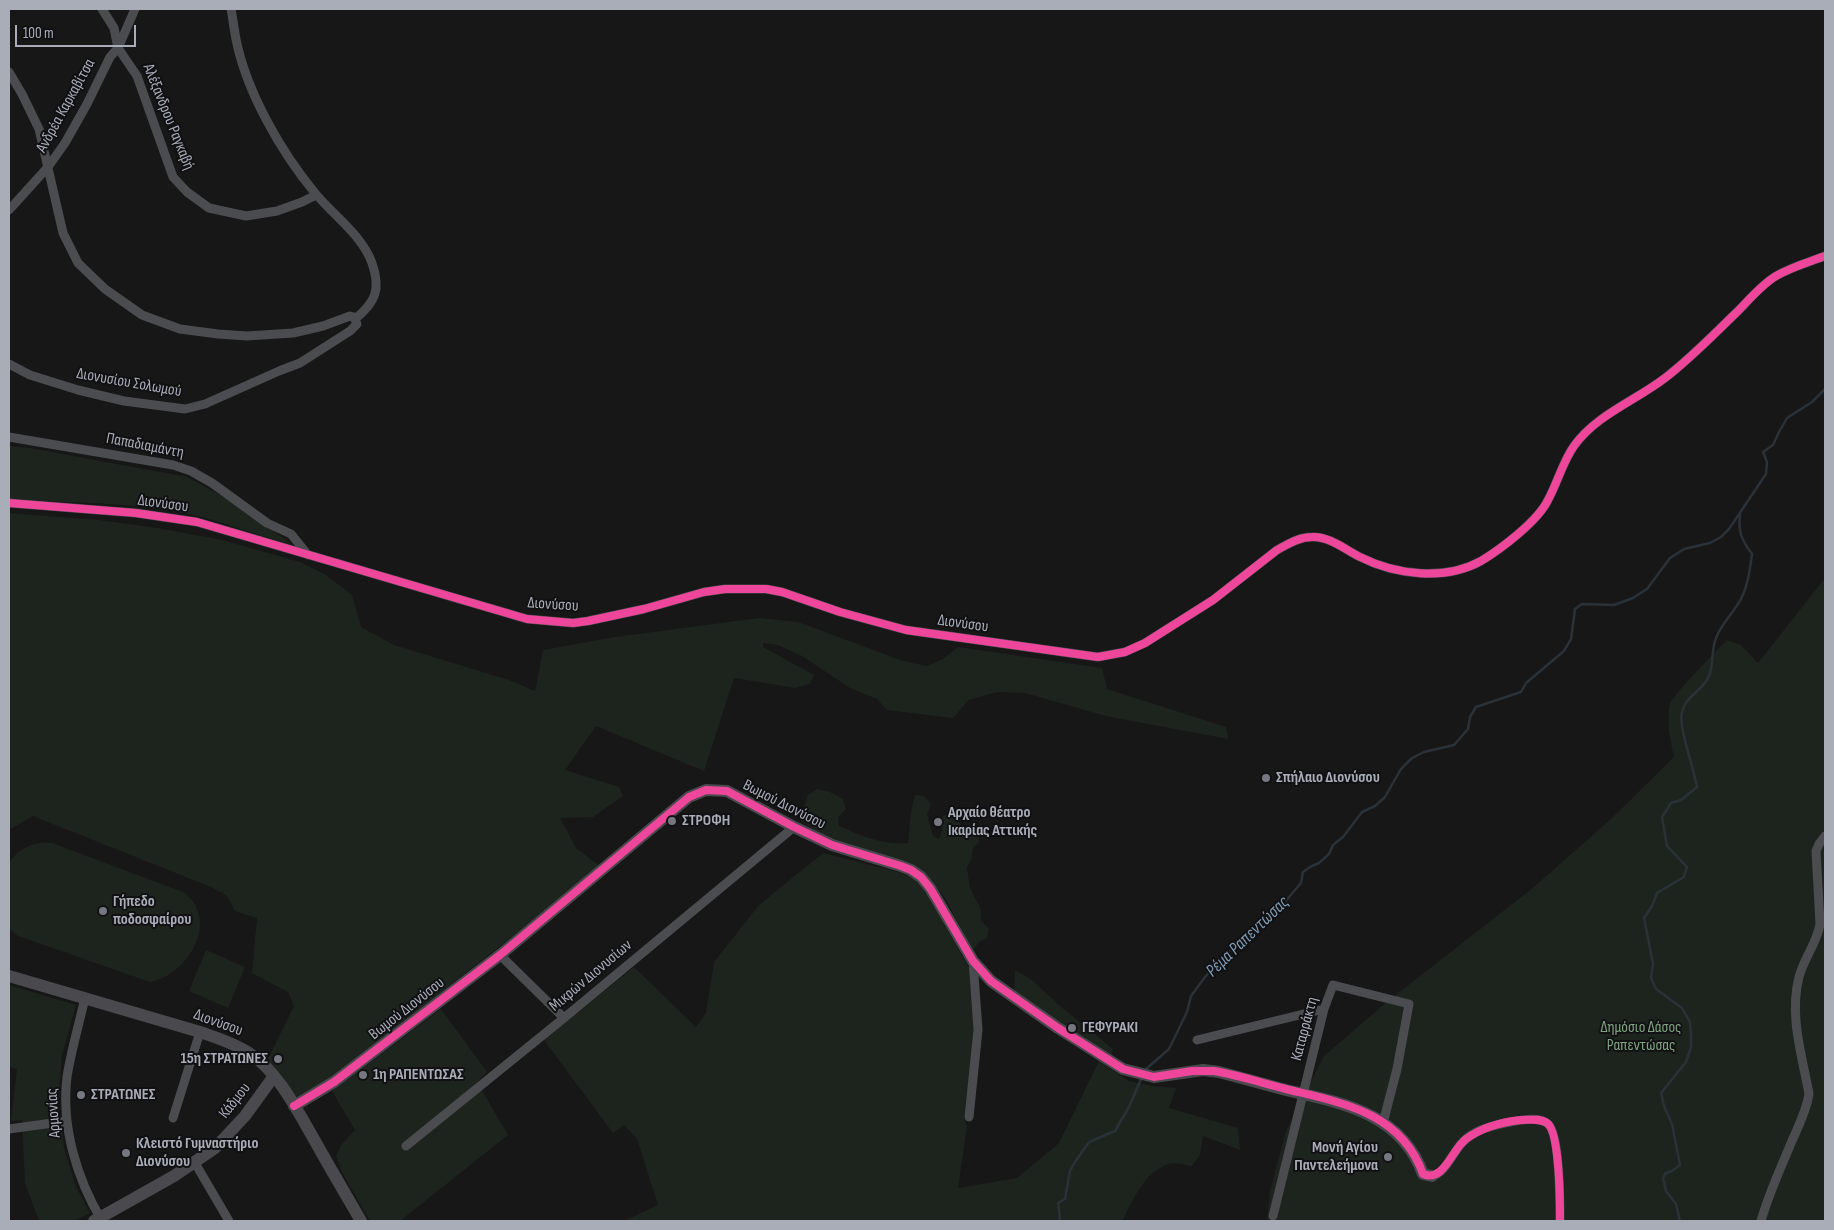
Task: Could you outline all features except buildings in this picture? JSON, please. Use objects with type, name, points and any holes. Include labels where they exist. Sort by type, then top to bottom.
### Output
[{"type":"street","name":"Αλέξανδρου Ραγκαβή","points":[[102,9],[114,28],[118,48],[137,76],[173,177],[187,192],[209,208],[246,216],[277,211],[316,195]]},
{"type":"street","name":"Ανδρέα Καρκαβίτσα","points":[[9,210],[48,167],[65,143],[110,57],[118,48],[135,9]]},
{"type":"street","name":"Διονυσίου Σολωμού","points":[[9,364],[30,375],[78,390],[124,401],[185,409],[205,404],[300,363],[350,331],[356,326],[355,319],[368,309],[372,302],[376,284],[371,262],[360,242],[316,195],[272,131],[246,74],[236,40],[231,9]]},
{"type":"street","points":[[9,72],[39,129],[63,233],[78,263],[105,289],[142,315],[180,329],[247,336],[293,333],[323,326],[346,316],[354,317],[355,319]]},
{"type":"street","name":"Διονύσου","points":[[9,504],[136,513],[197,522],[526,619],[573,623],[644,608],[704,592],[725,589],[766,589],[782,592],[840,612],[906,630],[1098,657],[1125,652],[1145,643],[1213,600],[1277,550],[1288,543],[1304,538],[1313,536],[1325,538],[1362,558],[1394,569],[1437,573],[1457,571],[1480,561],[1506,543],[1528,524],[1547,503],[1573,446],[1590,427],[1666,378],[1693,355],[1764,284],[1778,275],[1825,256]]},
{"type":"street","name":"Παπαδιαμάντη","points":[[9,437],[173,465],[191,471],[212,483],[268,523],[291,534],[308,555]]},
{"type":"street","name":"Βωμού Διονύσου","points":[[294,1106],[334,1082],[500,954],[694,794],[706,790],[727,791],[794,827],[845,850],[901,866],[916,873],[930,888],[973,961],[999,988],[1058,1028],[1130,1072],[1154,1077],[1208,1070],[1304,1094]]},
{"type":"street","name":"Μικρών Διονυσίων","points":[[406,1146],[794,827]]},
{"type":"street","points":[[1761,1221],[1808,1102],[1809,1094],[1796,1028],[1796,989],[1803,965],[1819,933],[1820,915],[1816,851],[1825,836]]},
{"type":"street","points":[[500,954],[564,1018]]},
{"type":"street","points":[[969,1117],[978,1030],[973,961]]},
{"type":"street","name":"Διονύσου","points":[[9,976],[200,1032],[227,1041],[250,1053],[274,1076],[294,1106],[361,1221]]},
{"type":"street","name":"Καταρράκτη","points":[[1274,1216],[1324,1009],[1333,985],[1409,1004],[1397,1069],[1383,1123]]},
{"type":"street","name":"Αρμονίας","points":[[85,998],[67,1077],[66,1097],[73,1153],[85,1191],[98,1220]]},
{"type":"street","points":[[1197,1040],[1324,1009]]},
{"type":"street","points":[[173,1118],[200,1032]]},
{"type":"street","name":"Κάδμου","points":[[98,1220],[195,1163],[215,1148],[245,1116],[274,1076]]},
{"type":"street","points":[[1304,1094],[1348,1105],[1369,1114],[1398,1136],[1418,1160],[1422,1174],[1432,1176],[1439,1174],[1462,1143],[1481,1130],[1517,1121],[1536,1120],[1546,1122],[1553,1131],[1556,1145],[1560,1221]]},
{"type":"street","points":[[9,1129],[68,1121]]},
{"type":"street","points":[[195,1163],[229,1221]]},
{"type":"green space","points":[[9,446],[30,448],[187,477],[220,495],[292,544],[210,519],[175,511],[104,504],[9,499]]},
{"type":"green space","points":[[9,513],[99,520],[157,528],[222,540],[300,562],[326,575],[352,595],[361,627],[394,645],[509,680],[535,691],[543,650],[615,637],[759,618],[798,622],[903,661],[927,666],[943,659],[958,647],[1102,668],[1107,689],[1226,727],[1228,739],[1106,716],[1025,693],[997,692],[969,700],[953,718],[887,710],[877,699],[850,688],[802,656],[778,645],[763,643],[763,647],[814,675],[810,684],[795,688],[734,678],[704,771],[596,726],[565,770],[619,787],[623,796],[593,817],[560,818],[576,848],[601,867],[330,1079],[294,1098],[267,1061],[294,1006],[288,992],[252,973],[257,918],[235,911],[226,895],[211,887],[33,816],[9,830]]},
{"type":"green space","name":"Δημόσιο Δάσος Ραπεντώσας","points":[[1825,578],[1825,1221],[1267,1221],[1270,1191],[1286,1131],[1324,1056],[1388,1001],[1534,887],[1612,818],[1674,757],[1668,717],[1670,704],[1686,683],[1727,640],[1741,645],[1758,663]]},
{"type":"green space","points":[[817,789],[830,792],[843,799],[846,809],[838,817],[839,826],[872,839],[889,843],[908,843],[915,795],[924,796],[931,804],[927,815],[933,836],[939,839],[942,831],[942,817],[948,814],[963,827],[970,828],[978,834],[979,842],[973,848],[971,860],[967,868],[970,888],[981,910],[981,921],[989,928],[987,938],[979,942],[974,949],[966,938],[945,898],[932,881],[825,836],[800,820],[808,795]]},
{"type":"green space","name":"Γήπεδο ποδοσφαίρου","points":[[39,843],[52,843],[183,892],[194,903],[199,916],[200,930],[188,958],[177,969],[164,977],[150,982],[18,936],[9,929],[9,863],[22,850]]},
{"type":"green space","points":[[823,853],[912,877],[921,886],[933,904],[969,968],[974,1040],[964,1118],[967,1126],[958,1188],[1017,1178],[1059,1143],[1099,1061],[1129,1081],[1152,1086],[1176,1088],[1169,1108],[1238,1128],[1240,1150],[1203,1136],[1200,1155],[1192,1166],[1171,1163],[1153,1173],[1140,1188],[1122,1221],[624,1221],[658,1205],[637,1139],[624,1125],[613,1133],[544,1040],[634,967],[696,1027],[706,1013],[714,962],[759,905]]},
{"type":"green space","points":[[206,950],[245,967],[228,1008],[189,991]]},
{"type":"green space","points":[[1015,970],[1032,980],[1060,1006],[1113,1049],[1110,1058],[1014,990]]},
{"type":"green space","points":[[9,985],[76,1005],[62,1055],[58,1103],[64,1148],[76,1187],[90,1213],[74,1221],[39,1221],[25,1183],[22,1120],[11,1121],[17,1069],[9,1067]]},
{"type":"green space","points":[[441,1009],[487,1072],[477,1082],[508,1135],[400,1221],[370,1221],[343,1174],[336,1156],[342,1144],[355,1130],[332,1091]]},
{"type":"waterway","name":"Ρέμα Ραπεντώσας","points":[[1145,1070],[1169,1049],[1187,1012],[1191,996],[1205,977],[1225,955],[1278,910],[1301,883],[1303,872],[1319,863],[1329,854],[1333,845],[1343,837],[1362,812],[1375,806],[1385,797],[1401,769],[1412,758],[1424,752],[1454,745],[1468,729],[1470,717],[1476,707],[1521,692],[1526,683],[1564,651],[1571,639],[1575,609],[1582,604],[1614,605],[1633,598],[1647,589],[1670,558],[1684,549],[1710,543],[1721,537],[1729,529],[1766,474],[1767,462],[1763,452],[1773,445],[1787,418],[1812,402],[1825,389]]},
{"type":"waterway","name":"Ρέμα Ραπεντώσας","points":[[1680,1221],[1676,1204],[1666,1191],[1663,1178],[1666,1173],[1680,1165],[1672,1124],[1664,1106],[1661,1093],[1686,1062],[1691,1047],[1690,1022],[1682,1008],[1656,989],[1651,978],[1653,964],[1644,918],[1652,906],[1657,893],[1684,877],[1687,867],[1667,846],[1662,817],[1671,803],[1681,800],[1697,787],[1684,737],[1681,719],[1682,712],[1687,701],[1703,686],[1709,676],[1716,638],[1741,599],[1747,583],[1752,554],[1741,535],[1739,525],[1740,513]]},
{"type":"waterway","name":"Ρέμα Ραπεντώσας","points":[[1059,1221],[1058,1203],[1065,1199],[1070,1171],[1075,1162],[1089,1142],[1115,1131],[1129,1107],[1142,1077]]},
{"type":"cycle path","points":[[9,503],[136,513],[197,522],[527,619],[573,623],[644,609],[704,592],[725,589],[766,589],[782,592],[840,612],[906,630],[1098,657],[1125,652],[1145,643],[1213,600],[1277,550],[1303,538],[1318,537],[1325,539],[1374,563],[1389,568],[1420,573],[1452,571],[1481,561],[1508,542],[1536,517],[1548,500],[1570,452],[1583,435],[1593,426],[1675,370],[1756,292],[1776,276],[1825,256]]},
{"type":"cycle path","points":[[294,1106],[334,1082],[500,955],[689,797],[706,790],[727,791],[832,845],[901,866],[921,877],[930,888],[973,961],[991,981],[1058,1028],[1123,1069],[1154,1077],[1192,1071],[1214,1071],[1328,1099],[1367,1114],[1385,1124],[1400,1137],[1413,1153],[1423,1174],[1430,1175],[1437,1174],[1442,1170],[1461,1144],[1478,1132],[1492,1126],[1514,1121],[1544,1121],[1551,1129],[1555,1140],[1560,1221]]},
{"type":"place","name":"Σπήλαιο Διονύσου","points":[[1266,778]]},
{"type":"place","name":"ΣΤΡΟΦΗ","points":[[672,821]]},
{"type":"place","name":"Αρχαίο θέατρο Ικαρίας Αττικής","points":[[938,822]]},
{"type":"place","name":"Γήπεδο ποδοσφαίρου","points":[[103,911]]},
{"type":"place","name":"ΓΕΦΥΡΑΚΙ","points":[[1072,1028]]},
{"type":"place","name":"15η ΣΤΡΑΤΩΝΕΣ","points":[[278,1059]]},
{"type":"place","name":"1η ΡΑΠΕΝΤΩΣΑΣ","points":[[363,1075]]},
{"type":"place","name":"ΣΤΡΑΤΩΝΕΣ","points":[[81,1095]]},
{"type":"place","name":"Κλειστό Γυμναστήριο Διονύσου","points":[[126,1153]]},
{"type":"place","name":"Μονή Αγίου Παντελεήμονα","points":[[1388,1157]]}]
